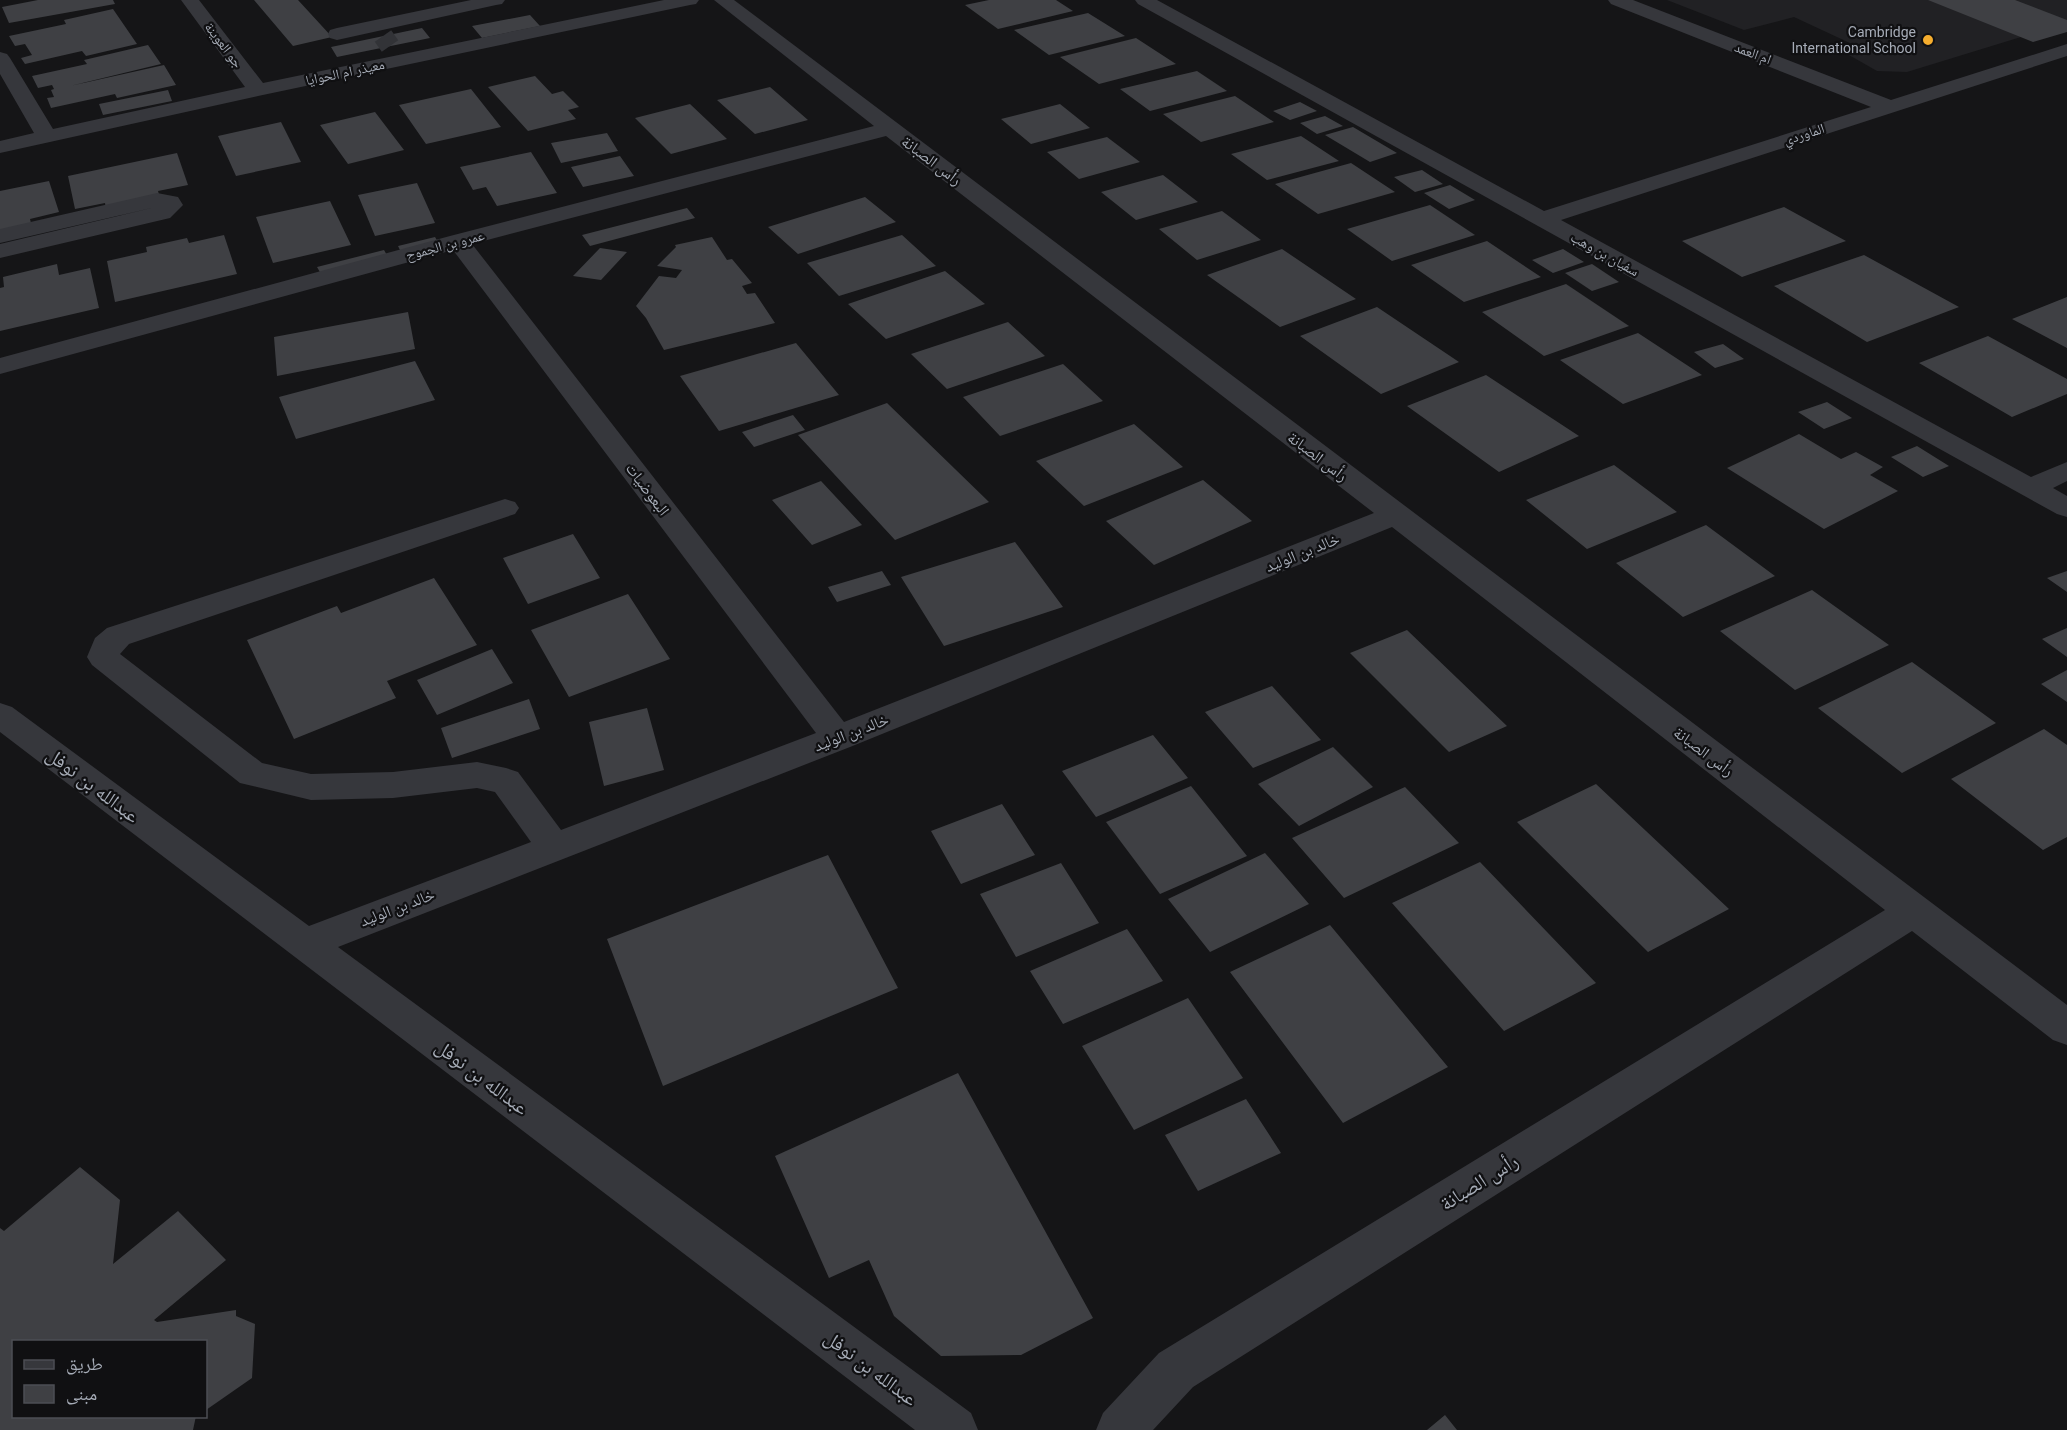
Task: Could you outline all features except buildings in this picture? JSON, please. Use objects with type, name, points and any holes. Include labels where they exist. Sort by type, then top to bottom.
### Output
[{"type":"street","name":"جو العوينة","points":[[190,0],[258,90]]},
{"type":"street","points":[[337,34],[387,42],[496,0]]},
{"type":"street","name":"معيذر ام الحوايا","points":[[0,147],[258,90],[387,42],[690,0]]},
{"type":"street","name":"رأس الصبانة","points":[[723,0],[2067,1028]]},
{"type":"street","name":"سفيان بن وهب","points":[[1144,0],[2067,508]]},
{"type":"street","name":"ام العمد","points":[[1617,0],[1890,107]]},
{"type":"street","name":"الماوردي","points":[[1542,219],[2067,50]]},
{"type":"street","points":[[0,58],[47,137]]},
{"type":"street","name":"عمرو بن الجموح","points":[[0,366],[458,241],[891,128]]},
{"type":"street","points":[[0,236],[158,200],[170,202],[172,205],[162,213],[0,251]]},
{"type":"street","name":"البعوضيات","points":[[458,241],[838,738]]},
{"type":"street","points":[[2031,488],[2067,470]]},
{"type":"street","points":[[505,508],[118,636],[106,646],[103,657],[252,774],[311,787],[393,785],[477,775],[506,781],[554,847]]},
{"type":"street","name":"خالد بن الوليد","points":[[304,944],[838,738],[1396,515]]},
{"type":"street","name":"عبدالله بن نوفل","points":[[3,723],[304,944],[954,1430]]},
{"type":"street","name":"رأس الصبانة","points":[[1120,1430],[1176,1370],[1913,911]]},
{"type":"shaded area","name":"Cambridge International School","points":[[1667,0],[2067,0],[2067,23],[1907,72],[1877,71],[1849,55],[1867,51],[1794,17],[1744,30]]},
{"type":"tunnel","points":[[383,36],[390,46]]},
{"type":"place","name":"Cambridge International School","points":[[1928,40]]}]
